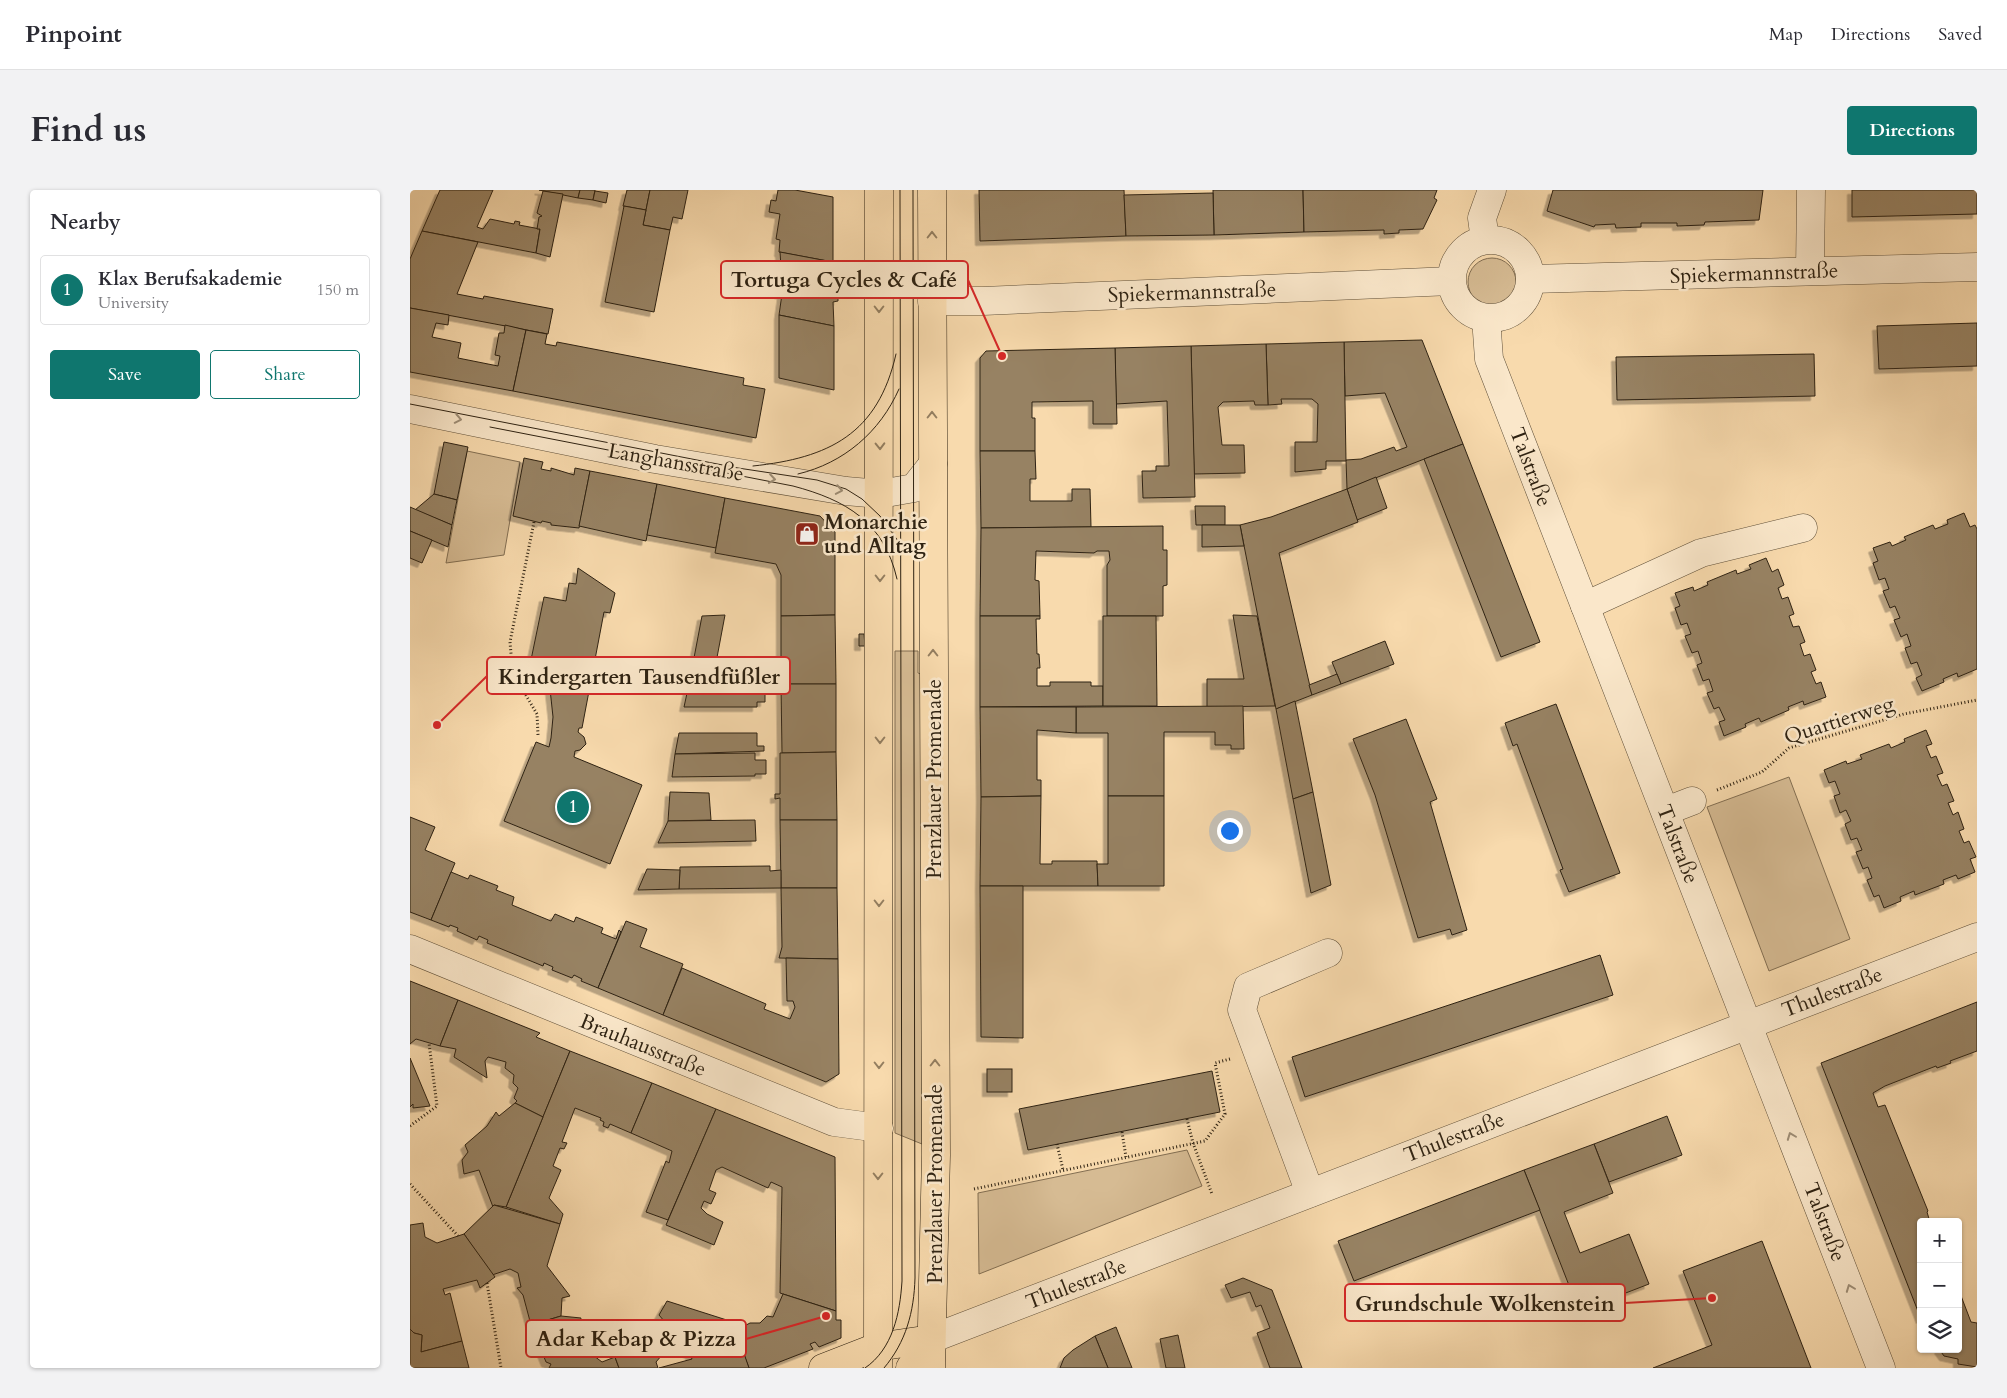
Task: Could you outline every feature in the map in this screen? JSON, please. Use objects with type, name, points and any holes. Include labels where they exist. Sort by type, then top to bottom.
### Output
[{"type":"main road","points":[[878,1358],[879,190]]},
{"type":"main road","name":"Prenzlauer Promenade","points":[[931,1368],[936,1155],[932,190]]},
{"type":"main road","points":[[823,1368],[878,1358],[931,1339]]},
{"type":"main road","points":[[910,1368],[931,1339]]},
{"type":"street","points":[[1485,240],[1482,218],[1492,190]]},
{"type":"street","points":[[1810,271],[1811,190]]},
{"type":"street","points":[[1485,240],[1499,240],[1511,245],[1521,254],[1528,266],[1530,279],[1528,292],[1522,304],[1511,313],[1499,318],[1486,318],[1473,314],[1462,306],[1455,295],[1452,281],[1453,267],[1460,254],[1471,245],[1485,240]]},
{"type":"street","name":"Spiekermannstraße","points":[[1530,279],[1977,267]]},
{"type":"street","name":"Spiekermannstraße","points":[[932,301],[983,301],[1452,281]]},
{"type":"street","name":"Talstraße","points":[[1486,318],[1489,359],[1881,1368]]},
{"type":"street","name":"Langhansstraße","points":[[410,409],[655,459],[846,491],[880,494],[914,488],[933,464]]},
{"type":"street","points":[[1585,606],[1701,553],[1803,528]]},
{"type":"street","points":[[1666,811],[1692,801]]},
{"type":"street","name":"Thulestraße","points":[[931,1339],[1977,937]]},
{"type":"street","name":"Brauhausstraße","points":[[410,949],[834,1122],[879,1128]]},
{"type":"street","points":[[1310,1192],[1242,1010],[1248,987],[1328,953]]},
{"type":"path","points":[[534,522],[510,642],[512,665],[521,687],[536,714],[538,735]]},
{"type":"path","name":"Quartierweg","points":[[1692,801],[1762,772],[1789,748],[1904,714],[1977,700]]},
{"type":"path","points":[[410,1126],[437,1106],[429,1043]]},
{"type":"path","points":[[974,1189],[1205,1141],[1225,1114],[1215,1063],[1258,1051]]},
{"type":"path","points":[[1187,1119],[1193,1143],[1212,1194]]},
{"type":"path","points":[[1122,1132],[1126,1157]]},
{"type":"path","points":[[1058,1144],[1063,1170]]},
{"type":"path","points":[[410,1184],[458,1236]]},
{"type":"path","points":[[487,1283],[501,1368]]},
{"type":"shaded area","points":[[1492,258],[1501,260],[1509,265],[1514,273],[1516,282],[1514,291],[1509,299],[1501,304],[1492,306],[1483,304],[1475,299],[1470,291],[1468,282],[1470,273],[1475,265],[1483,260]]},
{"type":"shaded area","points":[[467,451],[520,462],[504,555],[446,563]]},
{"type":"shaded area","points":[[895,651],[918,651],[918,673],[921,674],[922,1144],[895,1133]]},
{"type":"shaded area","points":[[1789,777],[1850,939],[1769,971],[1707,807]]},
{"type":"shaded area","points":[[1187,1150],[1202,1186],[979,1274],[978,1193]]},
{"type":"building","points":[[440,190],[493,190],[477,227],[483,229],[490,219],[514,224],[515,221],[520,222],[519,225],[540,229],[536,253],[422,231]]},
{"type":"building","points":[[539,190],[580,190],[578,198]]},
{"type":"building","points":[[580,190],[595,190],[593,200],[578,198]]},
{"type":"building","points":[[627,190],[650,190],[646,210],[623,206]]},
{"type":"building","points":[[650,190],[688,190],[682,219],[673,217],[670,230],[643,225]]},
{"type":"building","points":[[778,190],[795,190],[833,197],[833,262],[779,252],[780,240],[776,239],[780,214],[769,212],[771,200],[776,201]]},
{"type":"building","points":[[979,190],[1124,190],[1126,236],[980,241]]},
{"type":"building","points":[[1213,190],[1303,190],[1304,232],[1214,235]]},
{"type":"building","points":[[1303,190],[1437,190],[1434,198],[1437,200],[1423,229],[1399,230],[1399,233],[1384,234],[1384,230],[1304,232]]},
{"type":"building","points":[[1553,190],[1763,190],[1759,220],[1705,222],[1704,225],[1677,226],[1677,223],[1641,223],[1641,227],[1616,228],[1615,224],[1595,225],[1594,227],[1547,211]]},
{"type":"building","points":[[1852,190],[1977,190],[1977,214],[1852,217]]},
{"type":"building","points":[[543,191],[563,194],[550,257],[536,253],[540,229],[537,229],[539,217],[542,216],[537,213]]},
{"type":"building","points":[[595,191],[608,193],[606,203],[593,200]]},
{"type":"building","points":[[1213,193],[1214,235],[1126,236],[1124,195]]},
{"type":"building","points":[[624,206],[646,210],[643,225],[670,230],[654,312],[605,302]]},
{"type":"building","points":[[422,231],[478,242],[457,294],[483,299],[484,296],[553,309],[548,334],[410,308],[410,259]]},
{"type":"building","points":[[780,252],[833,262],[833,278],[838,278],[838,301],[833,302],[834,326],[779,315],[782,294],[779,294],[779,282],[782,282]]},
{"type":"building","points":[[410,308],[449,315],[448,325],[436,323],[432,337],[461,343],[458,358],[498,366],[500,356],[495,355],[499,333],[504,333],[505,325],[526,330],[513,391],[410,372]]},
{"type":"building","points":[[779,315],[834,326],[834,390],[779,378]]},
{"type":"building","points":[[1977,323],[1977,366],[1879,369],[1877,326]]},
{"type":"building","points":[[526,330],[547,334],[545,344],[556,346],[557,342],[744,378],[743,385],[765,389],[756,438],[513,391]]},
{"type":"building","points":[[1422,340],[1463,444],[1347,489],[1346,460],[1361,459],[1394,447],[1396,451],[1407,447],[1385,393],[1345,396],[1344,342]]},
{"type":"building","points":[[1344,342],[1346,461],[1326,461],[1326,469],[1295,472],[1295,442],[1317,442],[1318,404],[1312,399],[1281,399],[1282,404],[1268,405],[1266,344]]},
{"type":"building","points":[[1266,344],[1268,405],[1255,405],[1254,401],[1223,402],[1218,407],[1222,445],[1244,445],[1245,473],[1194,474],[1191,346]]},
{"type":"building","points":[[1191,346],[1195,497],[1143,498],[1142,471],[1156,471],[1156,466],[1169,466],[1167,401],[1116,404],[1115,348]]},
{"type":"building","points":[[1115,348],[1117,424],[1093,424],[1093,401],[1032,402],[1032,418],[1035,418],[1035,451],[980,451],[980,358],[986,351]]},
{"type":"building","points":[[1814,354],[1815,396],[1617,400],[1616,357]]},
{"type":"building","points":[[444,442],[468,447],[457,500],[434,494]]},
{"type":"building","points":[[1463,444],[1540,642],[1501,657],[1424,459]]},
{"type":"building","points":[[980,451],[1035,451],[1036,479],[1030,479],[1030,501],[1072,501],[1072,489],[1090,489],[1091,527],[981,528]]},
{"type":"building","points":[[524,458],[543,462],[541,469],[551,471],[551,468],[574,475],[575,468],[590,471],[579,528],[551,525],[551,523],[542,521],[541,523],[513,516]]},
{"type":"building","points":[[590,471],[657,484],[646,541],[579,526]]},
{"type":"building","points":[[1376,477],[1387,508],[1357,520],[1347,489]]},
{"type":"building","points":[[657,484],[725,498],[716,548],[647,535]]},
{"type":"building","points":[[1347,489],[1358,522],[1279,553],[1312,695],[1276,709],[1240,525],[1271,517]]},
{"type":"building","points":[[434,494],[457,500],[452,525],[415,510]]},
{"type":"building","points":[[725,498],[820,516],[835,532],[835,615],[781,616],[781,575],[776,564],[715,553]]},
{"type":"building","points":[[1195,506],[1225,506],[1225,525],[1196,525]]},
{"type":"building","points":[[410,507],[452,525],[448,547],[410,531]]},
{"type":"building","points":[[1964,513],[1970,527],[1975,525],[1977,529],[1977,669],[1958,677],[1957,673],[1943,679],[1944,682],[1922,691],[1916,678],[1922,675],[1917,662],[1911,664],[1905,648],[1911,646],[1907,634],[1901,637],[1894,620],[1900,618],[1895,606],[1890,608],[1883,591],[1889,589],[1885,578],[1879,580],[1873,563],[1878,561],[1873,548],[1890,542],[1892,546],[1906,540],[1904,537],[1933,525],[1935,529],[1948,524],[1947,520]]},
{"type":"building","points":[[1202,525],[1240,525],[1244,546],[1202,547]]},
{"type":"building","points":[[1163,526],[1163,550],[1167,550],[1167,585],[1163,586],[1163,616],[1107,616],[1107,565],[1110,560],[1109,551],[1097,551],[1094,553],[1036,551],[1035,580],[1039,581],[1040,616],[980,616],[981,528]]},
{"type":"building","points":[[410,531],[432,540],[422,563],[410,558]]},
{"type":"building","points":[[1766,558],[1772,572],[1778,569],[1784,585],[1778,588],[1782,599],[1788,597],[1794,614],[1789,616],[1793,627],[1799,626],[1805,642],[1800,644],[1804,656],[1810,654],[1816,670],[1811,672],[1816,684],[1821,682],[1826,697],[1804,705],[1803,701],[1788,707],[1789,710],[1761,722],[1759,718],[1745,724],[1746,727],[1724,736],[1719,722],[1725,720],[1719,707],[1714,709],[1707,693],[1713,691],[1709,679],[1703,681],[1697,665],[1702,663],[1698,651],[1692,653],[1685,636],[1691,634],[1687,623],[1681,625],[1675,608],[1680,606],[1675,593],[1693,587],[1694,591],[1708,585],[1707,582],[1736,570],[1737,574],[1751,569],[1749,565]]},
{"type":"building","points":[[578,568],[615,593],[610,613],[604,612],[582,728],[579,728],[578,732],[584,737],[586,744],[580,750],[575,751],[574,757],[642,785],[610,864],[504,821],[536,742],[549,747],[551,738],[553,717],[550,689],[526,684],[544,597],[566,601],[569,583],[576,584]]},
{"type":"building","points":[[725,615],[712,684],[689,684],[702,616]]},
{"type":"building","points":[[835,615],[836,684],[781,684],[781,616]]},
{"type":"building","points":[[1233,615],[1257,616],[1275,706],[1207,707],[1207,679],[1244,679]]},
{"type":"building","points":[[980,616],[1040,616],[1040,619],[1036,619],[1037,654],[1039,654],[1040,668],[1037,668],[1037,686],[1050,686],[1050,682],[1091,682],[1091,686],[1103,686],[1103,706],[980,707]]},
{"type":"building","points":[[1103,616],[1156,616],[1157,706],[1103,706]]},
{"type":"building","points":[[859,634],[864,634],[865,646],[859,646]]},
{"type":"building","points":[[1385,641],[1394,664],[1341,684],[1332,662]]},
{"type":"building","points":[[1337,674],[1341,684],[1312,695],[1309,685]]},
{"type":"building","points":[[689,684],[765,684],[765,702],[757,702],[757,707],[684,707]]},
{"type":"building","points":[[781,684],[836,684],[836,752],[782,753]]},
{"type":"building","points":[[1295,701],[1313,792],[1293,799],[1276,709]]},
{"type":"building","points":[[1556,704],[1620,873],[1569,892],[1560,870],[1563,869],[1517,744],[1513,746],[1505,723]]},
{"type":"building","points":[[1243,706],[1244,749],[1231,749],[1231,745],[1215,745],[1215,732],[1164,732],[1164,796],[1108,796],[1108,733],[1076,733],[1076,707]]},
{"type":"building","points":[[980,707],[1076,707],[1076,733],[1037,730],[1037,780],[1041,780],[1041,796],[981,797]]},
{"type":"building","points":[[1406,719],[1437,799],[1430,802],[1467,930],[1452,935],[1450,929],[1418,938],[1375,795],[1353,739]]},
{"type":"building","points":[[1926,730],[1932,744],[1926,746],[1931,758],[1936,756],[1943,773],[1937,775],[1942,786],[1947,784],[1954,801],[1948,803],[1953,815],[1958,812],[1964,829],[1959,831],[1964,843],[1969,841],[1976,857],[1970,859],[1975,872],[1958,879],[1956,875],[1943,880],[1944,884],[1915,895],[1914,891],[1900,897],[1901,901],[1884,908],[1879,895],[1874,897],[1867,880],[1872,878],[1868,867],[1863,869],[1856,852],[1862,850],[1857,838],[1851,840],[1845,824],[1851,821],[1846,810],[1840,813],[1834,796],[1840,794],[1835,781],[1829,783],[1824,770],[1846,761],[1847,764],[1862,759],[1860,755],[1889,744],[1891,748],[1905,742],[1904,739]]},
{"type":"building","points":[[679,733],[757,733],[757,746],[764,746],[764,751],[675,754]]},
{"type":"building","points":[[836,752],[837,820],[780,820],[780,798],[775,799],[775,794],[780,794],[780,753]]},
{"type":"building","points":[[755,753],[755,760],[766,760],[766,774],[755,774],[755,776],[672,777],[675,754]]},
{"type":"building","points":[[670,792],[709,793],[711,820],[668,821]]},
{"type":"building","points":[[1313,792],[1331,885],[1311,893],[1293,799]]},
{"type":"building","points":[[1041,796],[1040,864],[1052,864],[1052,861],[1097,861],[1098,886],[980,886],[981,797]]},
{"type":"building","points":[[1108,796],[1164,796],[1164,886],[1098,886],[1097,864],[1108,864]]},
{"type":"building","points":[[410,817],[435,827],[425,850],[455,863],[431,920],[410,912]]},
{"type":"building","points":[[755,820],[756,841],[658,843],[668,821]]},
{"type":"building","points":[[780,820],[837,820],[837,888],[781,888]]},
{"type":"building","points":[[770,866],[770,871],[781,870],[781,888],[679,889],[680,867]]},
{"type":"building","points":[[647,869],[680,870],[679,889],[638,890]]},
{"type":"building","points":[[451,872],[468,879],[470,875],[498,886],[496,890],[514,897],[512,905],[551,921],[555,914],[574,922],[576,917],[603,928],[601,933],[616,939],[619,930],[621,932],[598,988],[581,981],[582,979],[574,975],[572,978],[552,970],[553,967],[544,963],[543,966],[487,943],[488,940],[479,936],[477,940],[457,931],[458,928],[450,925],[449,927],[431,920]]},
{"type":"building","points":[[980,886],[1023,886],[1023,1038],[981,1037]]},
{"type":"building","points":[[781,888],[837,888],[838,959],[779,958],[782,947]]},
{"type":"building","points":[[626,921],[647,929],[640,947],[683,964],[663,1015],[598,988]]},
{"type":"building","points":[[1600,955],[1613,995],[1305,1097],[1292,1057]]},
{"type":"building","points":[[786,958],[838,959],[839,1074],[826,1082],[663,1015],[682,968],[766,1004],[764,1009],[790,1019],[795,1007],[793,1001],[787,1001]]},
{"type":"building","points":[[410,981],[458,1000],[440,1046],[416,1039],[410,1044]]},
{"type":"building","points":[[458,1000],[540,1033],[536,1037],[570,1051],[543,1117],[515,1103],[517,1101],[514,1098],[518,1088],[513,1083],[514,1075],[505,1068],[506,1062],[488,1057],[485,1061],[487,1078],[454,1057],[456,1049],[440,1046]]},
{"type":"building","points":[[1977,1002],[1977,1051],[1950,1061],[1951,1063],[1937,1068],[1936,1066],[1885,1086],[1873,1093],[1878,1107],[1885,1105],[1928,1211],[1929,1218],[1917,1218],[1917,1309],[1821,1063]]},
{"type":"building","points":[[570,1051],[652,1083],[631,1133],[610,1124],[608,1128],[603,1126],[604,1122],[600,1120],[601,1118],[575,1108],[562,1142],[567,1143],[564,1149],[560,1148],[553,1166],[561,1170],[549,1198],[563,1214],[560,1224],[506,1207]]},
{"type":"building","points":[[410,1058],[430,1106],[413,1108],[413,1104],[410,1107]]},
{"type":"building","points":[[987,1069],[1012,1069],[1012,1092],[987,1092]]},
{"type":"building","points":[[1212,1071],[1220,1112],[1028,1150],[1019,1109]]},
{"type":"building","points":[[652,1083],[716,1109],[668,1220],[646,1212],[666,1161],[669,1163],[672,1151],[631,1133]]},
{"type":"building","points":[[515,1103],[543,1117],[506,1207],[494,1205],[493,1207],[479,1170],[464,1174],[462,1160],[468,1152],[465,1145],[487,1126],[496,1112],[499,1116]]},
{"type":"building","points":[[716,1109],[835,1157],[836,1311],[780,1293],[782,1187],[771,1182],[768,1188],[722,1167],[716,1170],[709,1190],[716,1193],[711,1204],[704,1201],[701,1208],[707,1214],[723,1222],[714,1245],[666,1225]]},
{"type":"building","points":[[1667,1116],[1682,1155],[1609,1182],[1594,1144]]},
{"type":"building","points":[[1594,1144],[1613,1193],[1564,1212],[1580,1253],[1629,1234],[1649,1284],[1579,1311],[1524,1170]]},
{"type":"building","points":[[1524,1170],[1540,1210],[1354,1281],[1338,1241]]},
{"type":"building","points":[[494,1205],[560,1224],[547,1266],[570,1296],[562,1298],[561,1316],[531,1325],[523,1295],[517,1288],[521,1287],[518,1273],[510,1269],[492,1275],[464,1234]]},
{"type":"building","points":[[423,1223],[425,1237],[437,1243],[464,1234],[495,1277],[480,1288],[477,1280],[443,1289],[445,1295],[450,1293],[462,1341],[421,1352],[422,1335],[414,1333],[410,1329],[410,1225]]},
{"type":"building","points":[[1762,1241],[1811,1368],[1653,1368],[1712,1345],[1683,1271]]},
{"type":"building","points":[[1243,1278],[1272,1290],[1302,1368],[1270,1368],[1257,1333],[1270,1328],[1261,1305],[1256,1307],[1250,1292],[1231,1298],[1225,1285]]},
{"type":"building","points":[[783,1294],[836,1311],[836,1320],[841,1320],[841,1338],[819,1347],[815,1342],[810,1344],[813,1349],[764,1368],[749,1368],[735,1331],[750,1323],[760,1323],[767,1316],[773,1317]]},
{"type":"building","points":[[1962,1298],[1971,1322],[1977,1323],[1977,1367],[1958,1364],[1958,1359],[1944,1356],[1942,1353],[1962,1353]]},
{"type":"building","points":[[667,1301],[733,1322],[749,1368],[659,1368],[692,1359],[690,1354],[681,1350],[681,1341],[659,1315]]},
{"type":"building","points":[[561,1316],[581,1318],[577,1343],[602,1362],[615,1357],[619,1368],[549,1368],[551,1364],[546,1362],[536,1337],[530,1332],[533,1330],[531,1325]]},
{"type":"building","points":[[1116,1327],[1132,1368],[1108,1368],[1095,1336]]},
{"type":"building","points":[[410,1329],[414,1333],[422,1335],[421,1352],[462,1341],[469,1368],[410,1368]]},
{"type":"building","points":[[1178,1335],[1185,1368],[1166,1368],[1160,1339]]},
{"type":"building","points":[[640,1336],[662,1355],[656,1362],[658,1368],[619,1368],[615,1357]]},
{"type":"building","points":[[1095,1336],[1108,1368],[1060,1368],[1064,1358]]},
{"type":"tram line","points":[[865,1368],[875,1360],[888,1341],[897,1318],[902,1281],[900,190]]},
{"type":"tram line","points":[[884,1368],[898,1348],[911,1315],[915,1278],[913,190]]},
{"type":"tram line","points":[[753,466],[805,456],[827,448],[846,437],[863,422],[877,404],[888,381],[896,354]]},
{"type":"tram line","points":[[798,474],[831,462],[859,444],[882,419],[899,389]]},
{"type":"tram line","points":[[410,404],[738,468],[817,480],[846,489],[862,499],[880,516],[901,545]]},
{"type":"tram line","points":[[490,427],[793,486],[830,498],[860,516],[872,528],[883,542],[897,579]]},
{"type":"place","name":"Tortuga Cycles & Café","points":[[1002,356]]},
{"type":"place","name":"Monarchie und Alltag","points":[[807,534]]},
{"type":"place","name":"Kindergarten Tausendfüßler","points":[[437,725]]},
{"type":"place","name":"Klax Berufsakademie","points":[[573,807]]},
{"type":"place","name":"Grundschule Wolkenstein","points":[[1712,1298]]},
{"type":"place","name":"Adar Kebap & Pizza","points":[[826,1316]]}]
